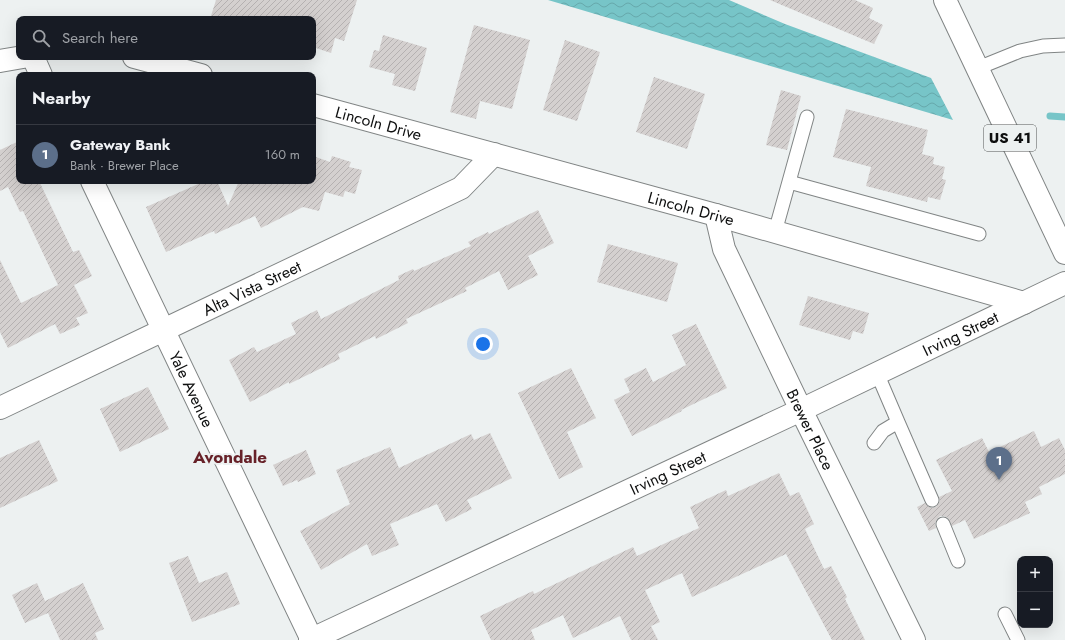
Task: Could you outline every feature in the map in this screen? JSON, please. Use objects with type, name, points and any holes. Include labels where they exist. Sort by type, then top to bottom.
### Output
[{"type":"street","name":"US 41","points":[[945,0],[1065,253]]},
{"type":"street","points":[[0,61],[16,58]]},
{"type":"street","points":[[34,60],[40,72]]},
{"type":"street","points":[[145,60],[189,72]]},
{"type":"street","name":"Lincoln Drive","points":[[316,107],[716,215],[1024,303]]},
{"type":"street","name":"Alta Vista Street","points":[[0,408],[461,188],[494,154]]},
{"type":"street","name":"Yale Avenue","points":[[93,184],[312,640]]},
{"type":"street","name":"Brewer Place","points":[[716,215],[724,249],[914,640]]},
{"type":"street","points":[[1024,303],[1065,282]]},
{"type":"street","name":"Irving Street","points":[[312,640],[801,410],[1024,303]]},
{"type":"lane","points":[[978,68],[1020,51],[1042,46],[1065,45]]},
{"type":"lane","points":[[775,232],[807,117]]},
{"type":"lane","points":[[789,182],[979,234]]},
{"type":"lane","points":[[877,373],[932,500]]},
{"type":"lane","points":[[874,444],[882,431],[898,422]]},
{"type":"lane","points":[[943,524],[958,561]]},
{"type":"lane","points":[[1005,614],[1018,640]]},
{"type":"water","points":[[548,0],[729,0],[785,24],[931,78],[953,120]]},
{"type":"building","points":[[216,0],[357,0],[344,41],[335,38],[331,53],[316,48],[316,16],[211,16]]},
{"type":"building","points":[[770,0],[855,0],[873,8],[869,18],[883,25],[874,44]]},
{"type":"building","points":[[474,25],[530,40],[512,109],[480,101],[476,119],[450,112]]},
{"type":"building","points":[[383,35],[427,48],[415,91],[392,85],[395,74],[369,67],[374,50],[379,51]]},
{"type":"building","points":[[565,40],[600,52],[577,121],[543,110]]},
{"type":"building","points":[[654,77],[705,94],[687,149],[636,132]]},
{"type":"building","points":[[781,90],[801,96],[787,150],[766,145]]},
{"type":"building","points":[[846,109],[928,130],[922,154],[934,157],[933,164],[945,167],[942,179],[946,180],[940,200],[928,197],[927,202],[866,186],[871,167],[833,157]]},
{"type":"building","points":[[16,142],[16,184],[40,184],[73,252],[79,250],[92,276],[74,285],[88,313],[76,318],[80,325],[60,334],[55,324],[8,348],[0,332],[0,260],[21,303],[58,285],[23,211],[20,212],[8,187],[0,191],[0,150]]},
{"type":"building","points":[[332,156],[351,162],[349,167],[362,170],[355,194],[345,191],[343,197],[325,192],[319,211],[303,207],[261,228],[255,216],[215,234],[214,231],[166,252],[146,207],[198,184],[218,184],[228,206],[238,184],[316,184],[316,157],[330,162]]},
{"type":"building","points":[[538,210],[554,243],[528,256],[538,275],[508,290],[499,271],[465,288],[467,291],[406,319],[408,323],[376,339],[375,336],[338,354],[340,359],[289,384],[289,382],[250,402],[229,360],[254,347],[257,352],[296,334],[291,323],[317,310],[321,319],[399,280],[398,276],[413,269],[414,271],[471,246],[468,242],[488,232],[489,234]]},
{"type":"building","points":[[608,244],[678,263],[667,302],[597,282]]},
{"type":"building","points":[[808,296],[869,313],[863,334],[853,331],[850,340],[799,325]]},
{"type":"building","points":[[696,324],[727,388],[632,436],[614,400],[630,392],[624,379],[646,368],[653,382],[686,365],[672,335]]},
{"type":"building","points":[[571,368],[596,418],[567,432],[583,467],[559,479],[518,393]]},
{"type":"building","points":[[148,387],[169,429],[120,452],[100,409]]},
{"type":"building","points":[[1034,431],[1041,447],[1059,438],[1065,450],[1065,474],[1039,487],[1042,494],[1025,502],[1030,513],[974,539],[965,520],[952,526],[948,518],[944,516],[940,516],[937,519],[935,523],[936,528],[929,531],[917,507],[925,503],[931,508],[936,507],[940,501],[939,497],[952,491],[936,460],[982,438],[989,452]]},
{"type":"building","points":[[490,433],[512,478],[467,500],[472,509],[446,522],[437,504],[390,524],[399,545],[372,556],[367,544],[321,570],[300,531],[350,504],[336,470],[390,447],[399,468],[471,434],[474,440]]},
{"type":"building","points":[[39,440],[58,481],[0,508],[0,458]]},
{"type":"building","points":[[306,450],[316,474],[298,482],[297,480],[283,486],[273,465]]},
{"type":"building","points":[[779,473],[790,496],[799,492],[814,524],[805,529],[824,569],[831,566],[847,597],[845,599],[865,640],[832,640],[786,554],[692,597],[682,573],[645,590],[660,622],[651,626],[658,640],[631,640],[620,616],[573,638],[563,615],[531,630],[535,640],[491,640],[480,616],[533,591],[534,594],[633,547],[637,556],[699,528],[690,507],[726,490],[728,496]]},
{"type":"building","points":[[188,556],[199,583],[227,572],[240,604],[192,622],[169,563]]},
{"type":"building","points":[[37,583],[45,601],[83,583],[104,629],[95,633],[98,640],[60,640],[48,613],[25,623],[12,595]]},
{"type":"waterway","points":[[1050,116],[1065,117]]},
{"type":"place","name":"Gateway Bank","points":[[999,480]]},
{"type":"district","name":"Avondale","points":[[230,457]]}]
